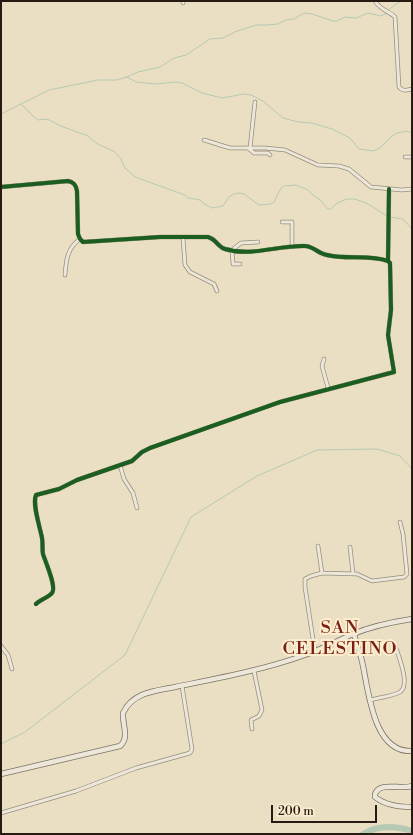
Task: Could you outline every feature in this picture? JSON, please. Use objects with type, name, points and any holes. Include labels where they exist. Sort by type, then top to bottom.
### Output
[{"type":"main road","points":[[1,774],[120,746],[126,735],[123,713],[137,697],[146,692],[254,671],[315,652],[354,634],[380,625],[412,619]]},
{"type":"main road","points":[[354,634],[378,727],[383,736],[396,749],[401,751],[412,751]]},
{"type":"main road","points":[[412,786],[400,788],[385,786],[380,788],[374,794],[378,799],[392,805],[412,807]]},
{"type":"street","points":[[375,1],[381,8],[395,17],[399,87],[401,90],[405,91],[412,89]]},
{"type":"street","points":[[249,148],[255,102]]},
{"type":"street","points":[[204,140],[230,148],[285,150],[298,154],[318,165],[344,167],[371,187],[412,189]]},
{"type":"street","points":[[249,148],[254,153],[268,153],[270,155]]},
{"type":"street","points":[[405,157],[412,157]]},
{"type":"street","points":[[1,186],[68,181],[73,182],[76,185],[77,191],[78,234],[83,242],[160,237],[208,237],[215,240],[224,249],[260,252],[269,249],[308,246],[328,256],[373,258],[388,261]]},
{"type":"street","points":[[36,604],[52,594],[53,591],[51,578],[43,553],[35,500],[36,495],[59,489],[77,480],[132,461],[142,452],[150,448],[280,402],[328,388],[360,382],[394,372],[388,335],[391,310],[390,263],[388,261],[389,189]]},
{"type":"street","points":[[282,222],[292,222],[292,247]]},
{"type":"street","points":[[183,238],[185,265],[187,269],[214,284],[217,292]]},
{"type":"street","points":[[65,275],[68,254],[72,246],[80,239]]},
{"type":"street","points":[[232,250],[241,242],[258,242]]},
{"type":"street","points":[[232,250],[233,264],[240,264]]},
{"type":"street","points":[[324,359],[322,366],[328,388]]},
{"type":"street","points":[[120,465],[123,477],[133,493],[137,508]]},
{"type":"street","points":[[315,652],[304,583],[307,577],[322,573],[359,574],[372,581],[406,576],[403,534],[400,522]]},
{"type":"street","points":[[318,546],[322,573]]},
{"type":"street","points":[[350,547],[354,574]]},
{"type":"street","points":[[370,700],[399,693],[404,688],[405,683],[403,672],[395,645]]},
{"type":"street","points":[[1,646],[8,655],[12,669]]},
{"type":"street","points":[[252,729],[251,720],[259,716],[262,710],[254,671]]},
{"type":"street","points":[[1,813],[76,791],[136,768],[190,753],[192,749],[182,686]]},
{"type":"waterway","points":[[388,10],[401,1]]},
{"type":"waterway","points":[[1,114],[49,90],[98,80],[117,80],[138,72],[160,67],[174,58],[186,55],[210,39],[223,38],[237,31],[256,25],[278,24],[286,20],[294,19],[304,13],[333,21],[337,21],[345,17],[356,18],[368,13],[381,16],[387,13]]},
{"type":"waterway","points":[[127,77],[136,82],[155,84],[176,82],[182,83],[202,93],[222,98],[244,94],[251,95],[263,101],[283,118],[298,122],[312,123],[332,129],[350,138],[359,149],[374,151],[397,133],[408,131],[412,134]]},
{"type":"waterway","points":[[21,104],[38,120],[47,119],[88,136],[96,143],[115,152],[121,159],[125,168],[135,177],[185,195],[188,198],[200,200],[212,208],[223,206],[229,197],[239,193],[244,194],[259,205],[271,204],[274,202],[281,188],[284,186],[296,185],[308,190],[328,209],[331,209],[337,203],[347,199],[355,199],[368,204],[387,216]]},
{"type":"waterway","points":[[390,217],[403,219],[412,229]]},
{"type":"waterway","points":[[1,744],[25,732],[125,655],[191,517],[257,476],[317,450],[377,449],[400,456],[412,469]]},
{"type":"waterway","points":[[363,834],[375,829],[387,827],[412,831]]},
{"type":"cycle path","points":[[1,187],[68,181],[73,183],[77,191],[78,234],[83,242],[160,237],[208,237],[213,239],[221,247],[235,251],[245,252],[305,246],[311,247],[324,254],[335,256],[373,258],[388,261]]},
{"type":"cycle path","points":[[36,604],[51,594],[53,590],[52,580],[43,554],[42,538],[35,504],[36,495],[59,489],[77,480],[132,461],[142,452],[150,448],[280,402],[394,372],[388,335],[391,310],[390,263],[388,261],[389,189]]},
{"type":"district","name":"SAN CELESTINO","points":[[340,639]]}]
